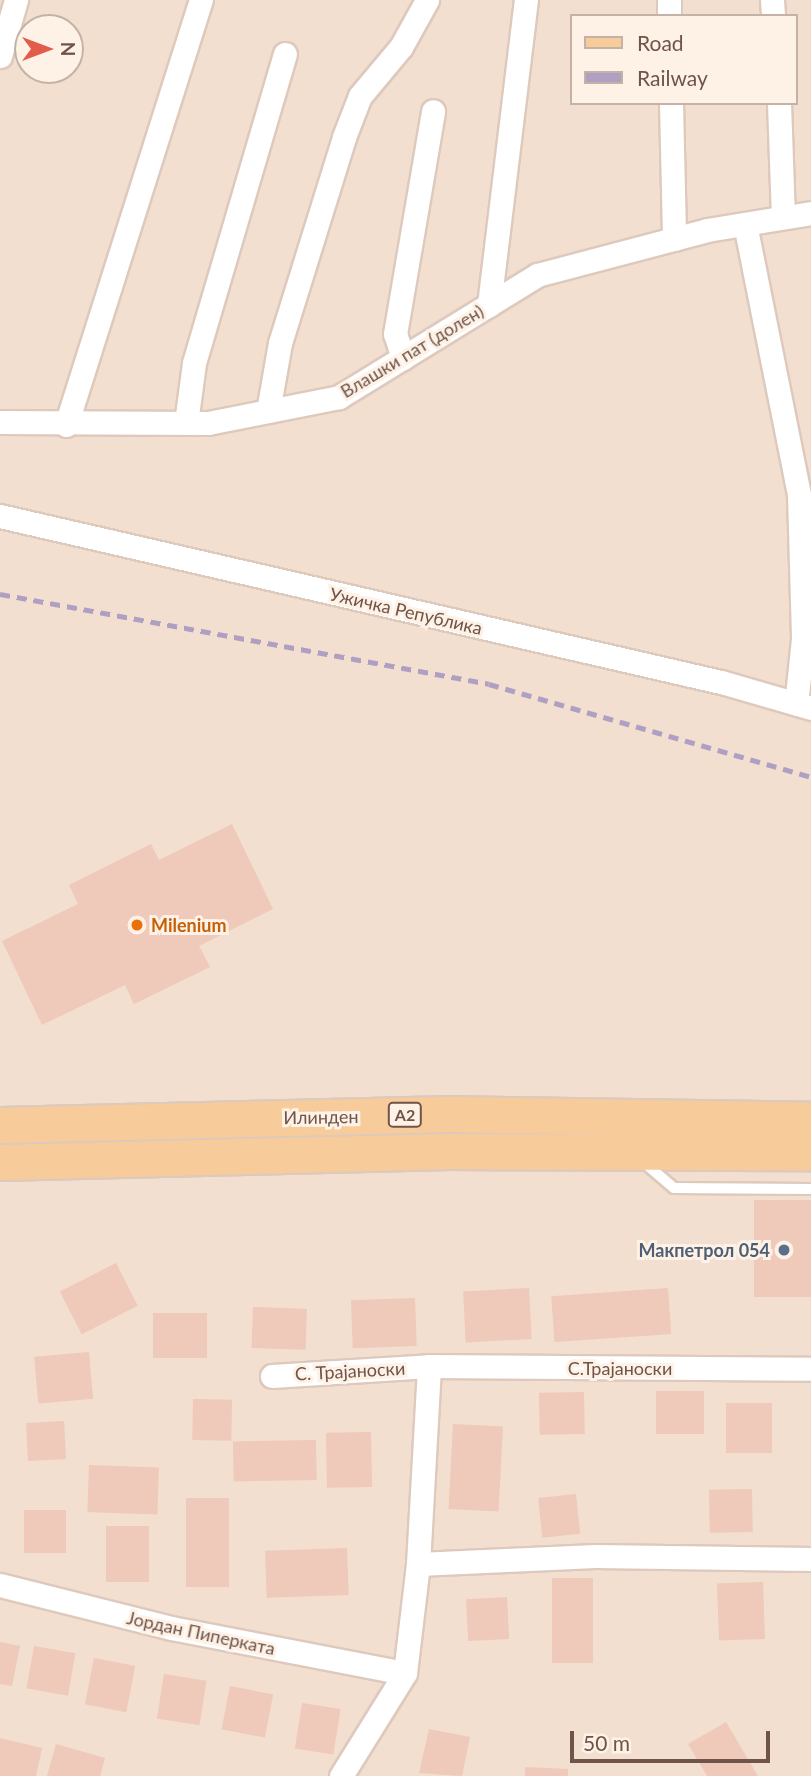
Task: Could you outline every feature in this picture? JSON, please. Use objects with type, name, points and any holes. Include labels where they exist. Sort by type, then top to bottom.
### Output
[{"type":"main road","name":"Илинден","points":[[1,1125],[449,1114],[811,1120]]},
{"type":"main road","name":"A2","points":[[0,1162],[629,1149],[811,1152]]},
{"type":"street","points":[[0,56],[16,0]]},
{"type":"street","points":[[66,425],[201,0]]},
{"type":"street","points":[[268,411],[280,343],[344,137],[360,96],[401,47],[426,0]]},
{"type":"street","points":[[489,305],[526,0]]},
{"type":"street","points":[[186,423],[194,363],[285,54]]},
{"type":"street","points":[[671,105],[674,239]]},
{"type":"street","points":[[779,105],[783,218]]},
{"type":"street","points":[[402,358],[395,334],[433,111]]},
{"type":"street","name":"Влашки пат (долен)","points":[[0,422],[66,425],[186,423],[339,397],[537,275],[674,239],[811,213]]},
{"type":"street","points":[[745,224],[799,494],[804,706]]},
{"type":"street","name":"Ужичка Република","points":[[0,516],[721,682],[804,706]]},
{"type":"street","points":[[341,1776],[405,1673],[418,1564],[429,1366]]},
{"type":"street","name":"С.Трајаноски","points":[[429,1366],[811,1369]]},
{"type":"street","name":"С. Трајаноски","points":[[272,1376],[429,1366]]},
{"type":"street","points":[[418,1564],[596,1556],[811,1559]]},
{"type":"street","name":"Јордан Пиперката","points":[[0,1585],[171,1628],[405,1673]]},
{"type":"lane","points":[[629,1149],[674,1188],[811,1189]]},
{"type":"shaded area","points":[[0,0],[811,0],[811,1776],[0,1776]]},
{"type":"building","name":"Milenium","points":[[232,824],[273,909],[199,946],[210,967],[134,1004],[125,985],[42,1025],[2,941],[78,904],[69,885],[151,844],[159,860]]},
{"type":"building","name":"Макпетрол 054","points":[[754,1200],[811,1200],[811,1297],[754,1297]]},
{"type":"building","points":[[116,1263],[138,1306],[82,1334],[60,1292]]},
{"type":"building","points":[[529,1288],[532,1339],[466,1342],[463,1291]]},
{"type":"building","points":[[668,1288],[671,1334],[554,1342],[551,1296]]},
{"type":"building","points":[[415,1298],[417,1346],[353,1348],[351,1300]]},
{"type":"building","points":[[253,1307],[307,1309],[306,1350],[252,1348]]},
{"type":"building","points":[[153,1313],[207,1313],[207,1358],[153,1358]]},
{"type":"building","points":[[89,1352],[93,1399],[38,1404],[34,1357]]},
{"type":"building","points":[[656,1391],[704,1391],[704,1434],[656,1434]]},
{"type":"building","points":[[584,1392],[585,1434],[540,1435],[539,1393]]},
{"type":"building","points":[[193,1399],[232,1400],[231,1441],[192,1440]]},
{"type":"building","points":[[726,1403],[772,1403],[772,1453],[726,1453]]},
{"type":"building","points":[[64,1421],[66,1459],[28,1461],[26,1423]]},
{"type":"building","points":[[453,1424],[503,1427],[498,1512],[449,1509]]},
{"type":"building","points":[[371,1432],[372,1487],[327,1488],[326,1433]]},
{"type":"building","points":[[316,1440],[317,1480],[234,1481],[233,1441]]},
{"type":"building","points":[[89,1465],[159,1467],[157,1514],[87,1512]]},
{"type":"building","points":[[752,1489],[753,1532],[710,1533],[709,1490]]},
{"type":"building","points":[[576,1494],[580,1534],[542,1538],[538,1498]]},
{"type":"building","points":[[186,1498],[229,1498],[229,1587],[186,1587]]},
{"type":"building","points":[[24,1510],[66,1510],[66,1553],[24,1553]]},
{"type":"building","points":[[106,1526],[149,1526],[149,1582],[106,1582]]},
{"type":"building","points":[[347,1548],[349,1595],[267,1598],[265,1551]]},
{"type":"building","points":[[552,1578],[593,1578],[593,1663],[552,1663]]},
{"type":"building","points":[[763,1582],[765,1639],[719,1641],[717,1584]]},
{"type":"building","points":[[507,1597],[509,1639],[468,1641],[466,1599]]},
{"type":"building","points":[[0,1642],[20,1646],[12,1686],[0,1684]]},
{"type":"building","points":[[34,1646],[75,1653],[68,1696],[27,1688]]},
{"type":"building","points":[[94,1658],[135,1666],[126,1712],[85,1704]]},
{"type":"building","points":[[164,1674],[206,1681],[199,1725],[157,1718]]},
{"type":"building","points":[[230,1686],[273,1694],[265,1738],[222,1729]]},
{"type":"building","points":[[302,1703],[341,1709],[333,1755],[295,1748]]},
{"type":"building","points":[[726,1722],[758,1776],[707,1776],[688,1744]]},
{"type":"building","points":[[429,1729],[470,1737],[462,1776],[419,1773]]},
{"type":"building","points":[[0,1738],[42,1748],[36,1776],[0,1776]]},
{"type":"building","points":[[56,1744],[105,1758],[100,1776],[47,1776]]},
{"type":"building","points":[[525,1767],[568,1769],[568,1776],[525,1776]]},
{"type":"railway","points":[[0,594],[489,684],[811,777]]},
{"type":"place","name":"Milenium","points":[[137,925]]},
{"type":"place","name":"Макпетрол 054","points":[[784,1250]]}]
